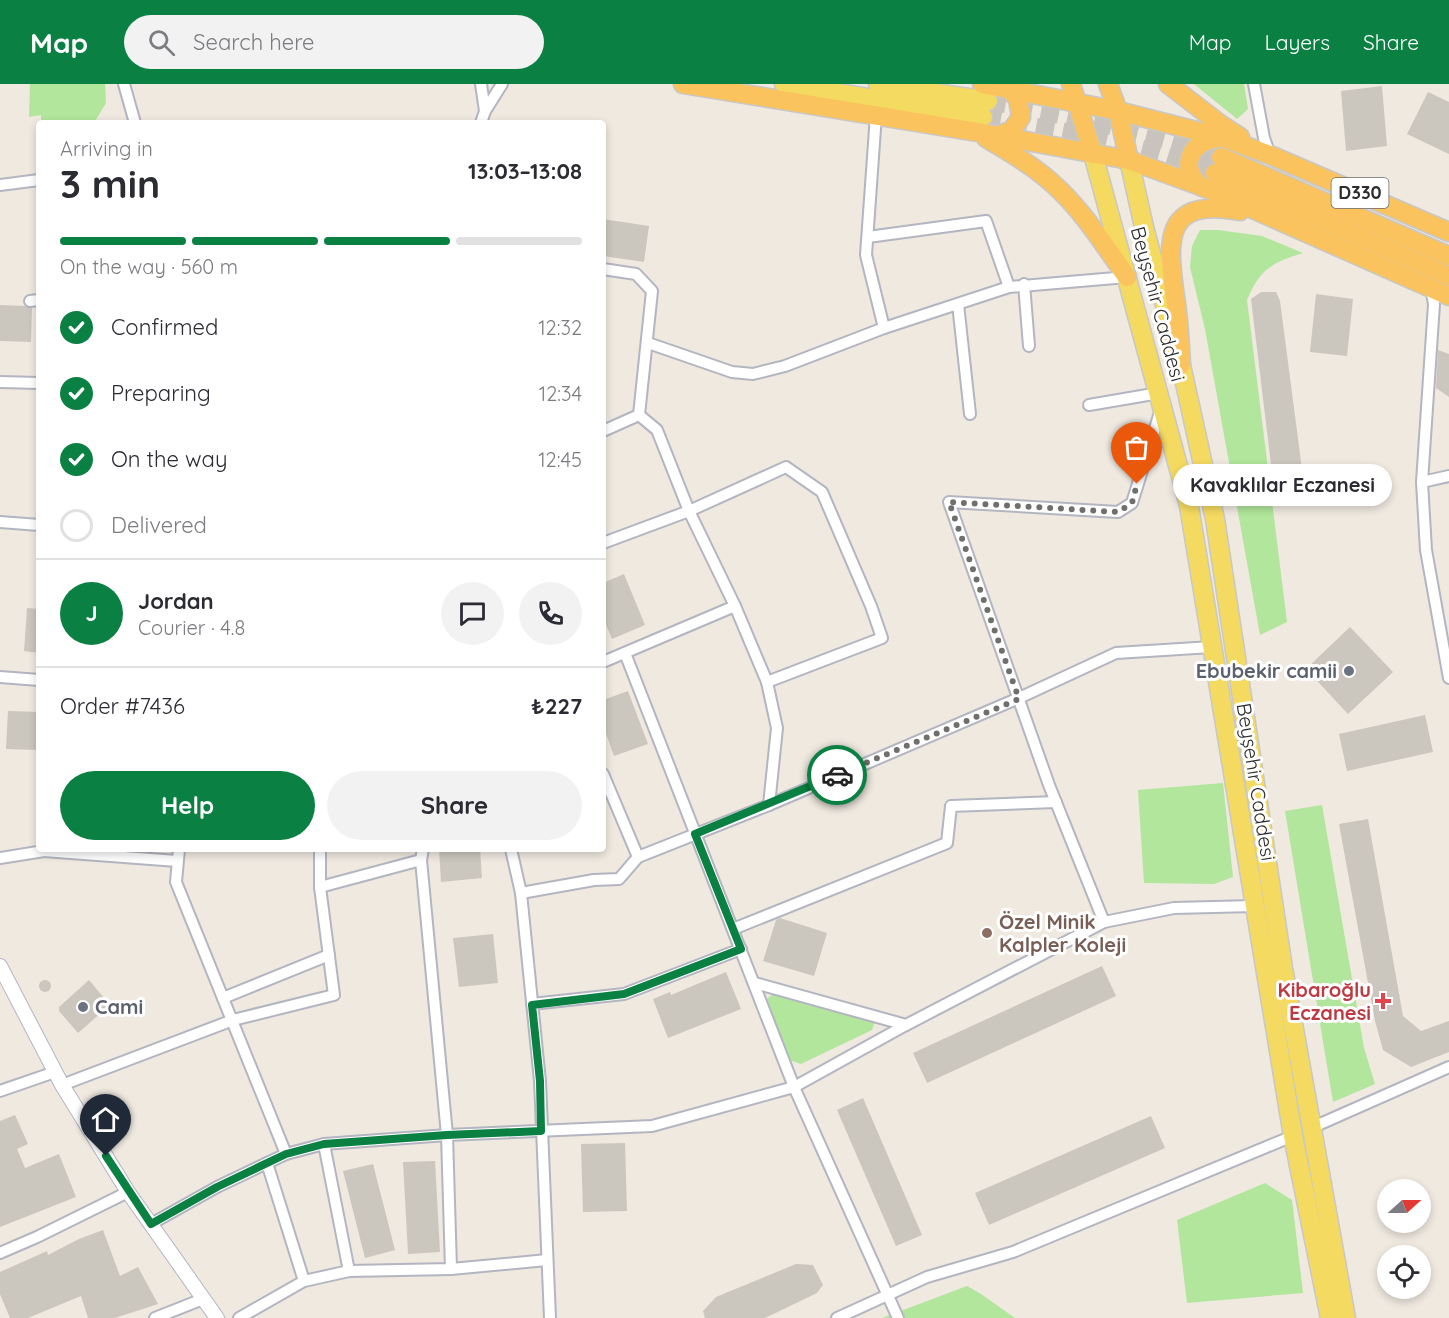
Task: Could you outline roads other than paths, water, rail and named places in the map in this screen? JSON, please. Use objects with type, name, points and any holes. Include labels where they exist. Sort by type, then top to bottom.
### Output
[{"type":"highway","points":[[683,84],[876,115],[982,109],[1010,89],[1118,111],[1224,138],[1270,155]]},
{"type":"highway","name":"Beyşehir Caddesi","points":[[1071,84],[1093,154]]},
{"type":"highway","name":"Beyşehir Caddesi","points":[[1108,84],[1118,111],[1129,160]]},
{"type":"highway","name":"D330","points":[[1168,84],[1220,124],[1270,155],[1449,232]]},
{"type":"highway","points":[[997,136],[1012,130],[1021,117],[1018,99],[1010,89]]},
{"type":"highway","points":[[982,109],[997,136]]},
{"type":"highway","points":[[982,109],[1030,166],[1063,194],[1127,277]]},
{"type":"highway","points":[[997,136],[1129,160],[1203,187],[1449,296]]},
{"type":"highway","points":[[1203,187],[1195,181],[1191,174],[1190,161],[1193,151],[1205,140],[1224,138]]},
{"type":"highway","points":[[1449,256],[1218,165],[1449,276]]},
{"type":"highway","points":[[1181,365],[1170,261],[1170,242],[1179,221],[1198,210],[1215,207],[1240,211],[1291,226]]},
{"type":"main road","points":[[784,84],[982,109]]},
{"type":"main road","points":[[878,84],[982,109]]},
{"type":"main road","name":"Beyşehir Caddesi","points":[[1093,154],[1189,506],[1293,1136],[1330,1318]]},
{"type":"main road","name":"Beyşehir Caddesi","points":[[1129,160],[1144,227],[1181,365],[1215,519],[1280,945],[1346,1318]]},
{"type":"main road","points":[[1114,232],[1122,220],[1130,219],[1139,222],[1144,227]]},
{"type":"street","points":[[124,84],[134,120]]},
{"type":"street","points":[[481,84],[485,111]]},
{"type":"street","points":[[482,120],[501,84]]},
{"type":"street","points":[[1254,84],[1264,138],[1270,155]]},
{"type":"street","points":[[876,115],[866,255],[884,328]]},
{"type":"street","points":[[0,185],[36,180]]},
{"type":"street","points":[[868,237],[986,221],[1009,287]]},
{"type":"street","points":[[606,269],[636,274],[652,291],[639,415]]},
{"type":"street","points":[[648,343],[732,372],[753,374],[785,366],[884,328],[1009,287],[1127,277]]},
{"type":"street","points":[[1024,284],[1029,346]]},
{"type":"street","points":[[1431,288],[1434,304],[1422,482],[1426,550],[1449,678]]},
{"type":"street","points":[[958,304],[970,414]]},
{"type":"street","points":[[0,382],[36,383]]},
{"type":"street","points":[[1089,405],[1161,399],[1132,503],[1118,512],[949,502],[1056,802],[1104,922]]},
{"type":"street","points":[[606,430],[639,415]]},
{"type":"street","points":[[639,415],[657,430],[689,511],[735,606],[767,682],[777,728],[769,804]]},
{"type":"street","points":[[606,542],[689,511],[786,467],[822,492],[871,606],[882,638],[767,682]]},
{"type":"street","points":[[1422,482],[1449,476]]},
{"type":"street","points":[[0,522],[36,525]]},
{"type":"street","points":[[606,661],[735,606]]},
{"type":"street","points":[[521,893],[594,880],[619,879],[638,857],[1019,699],[1116,653],[1212,647]]},
{"type":"street","points":[[625,653],[794,1087],[898,1318]]},
{"type":"street","points":[[0,677],[36,680]]},
{"type":"street","points":[[606,781],[638,857]]},
{"type":"street","points":[[733,930],[947,843],[951,806],[1056,802]]},
{"type":"street","points":[[0,858],[38,852]]},
{"type":"street","points":[[57,852],[177,861]]},
{"type":"street","points":[[178,852],[176,882],[286,1154]]},
{"type":"street","points":[[62,1085],[233,1020],[334,995],[320,887],[320,852]]},
{"type":"street","points":[[512,852],[521,893],[540,1081],[550,1318]]},
{"type":"street","points":[[320,887],[422,855],[447,1135],[451,1269]]},
{"type":"street","points":[[151,1224],[217,1187],[286,1154],[324,1144],[447,1135],[652,1126],[794,1087],[906,1025],[1104,922],[1174,908],[1254,906]]},
{"type":"street","points":[[532,1005],[624,994],[741,949]]},
{"type":"street","points":[[224,998],[329,955]]},
{"type":"street","points":[[0,966],[62,1085],[128,1192],[217,1318]]},
{"type":"street","points":[[755,983],[906,1025]]},
{"type":"street","points":[[1311,1128],[1449,1068]]},
{"type":"street","points":[[0,1091],[55,1072]]},
{"type":"street","points":[[837,1318],[927,1277],[1013,1252],[1293,1136]]},
{"type":"street","points":[[324,1144],[349,1271]]},
{"type":"street","points":[[267,1163],[304,1281]]},
{"type":"street","points":[[0,1253],[128,1192]]},
{"type":"street","points":[[239,1318],[304,1281],[349,1271],[451,1269],[547,1260]]},
{"type":"street","points":[[155,1318],[203,1299]]},
{"type":"tunnel","points":[[988,101],[1105,125],[1221,157]]},
{"type":"tunnel","points":[[983,117],[1130,146],[1215,173]]},
{"type":"place","name":"Kavaklılar Eczanesi","points":[[1137,484]]},
{"type":"place","name":"Ebubekir camii","points":[[1349,671]]},
{"type":"place","name":"Özel Minik Kalpler Koleji","points":[[987,933]]},
{"type":"place","name":"Kibaroğlu Eczanesi","points":[[1383,1001]]},
{"type":"place","name":"Cami","points":[[83,1007]]}]
